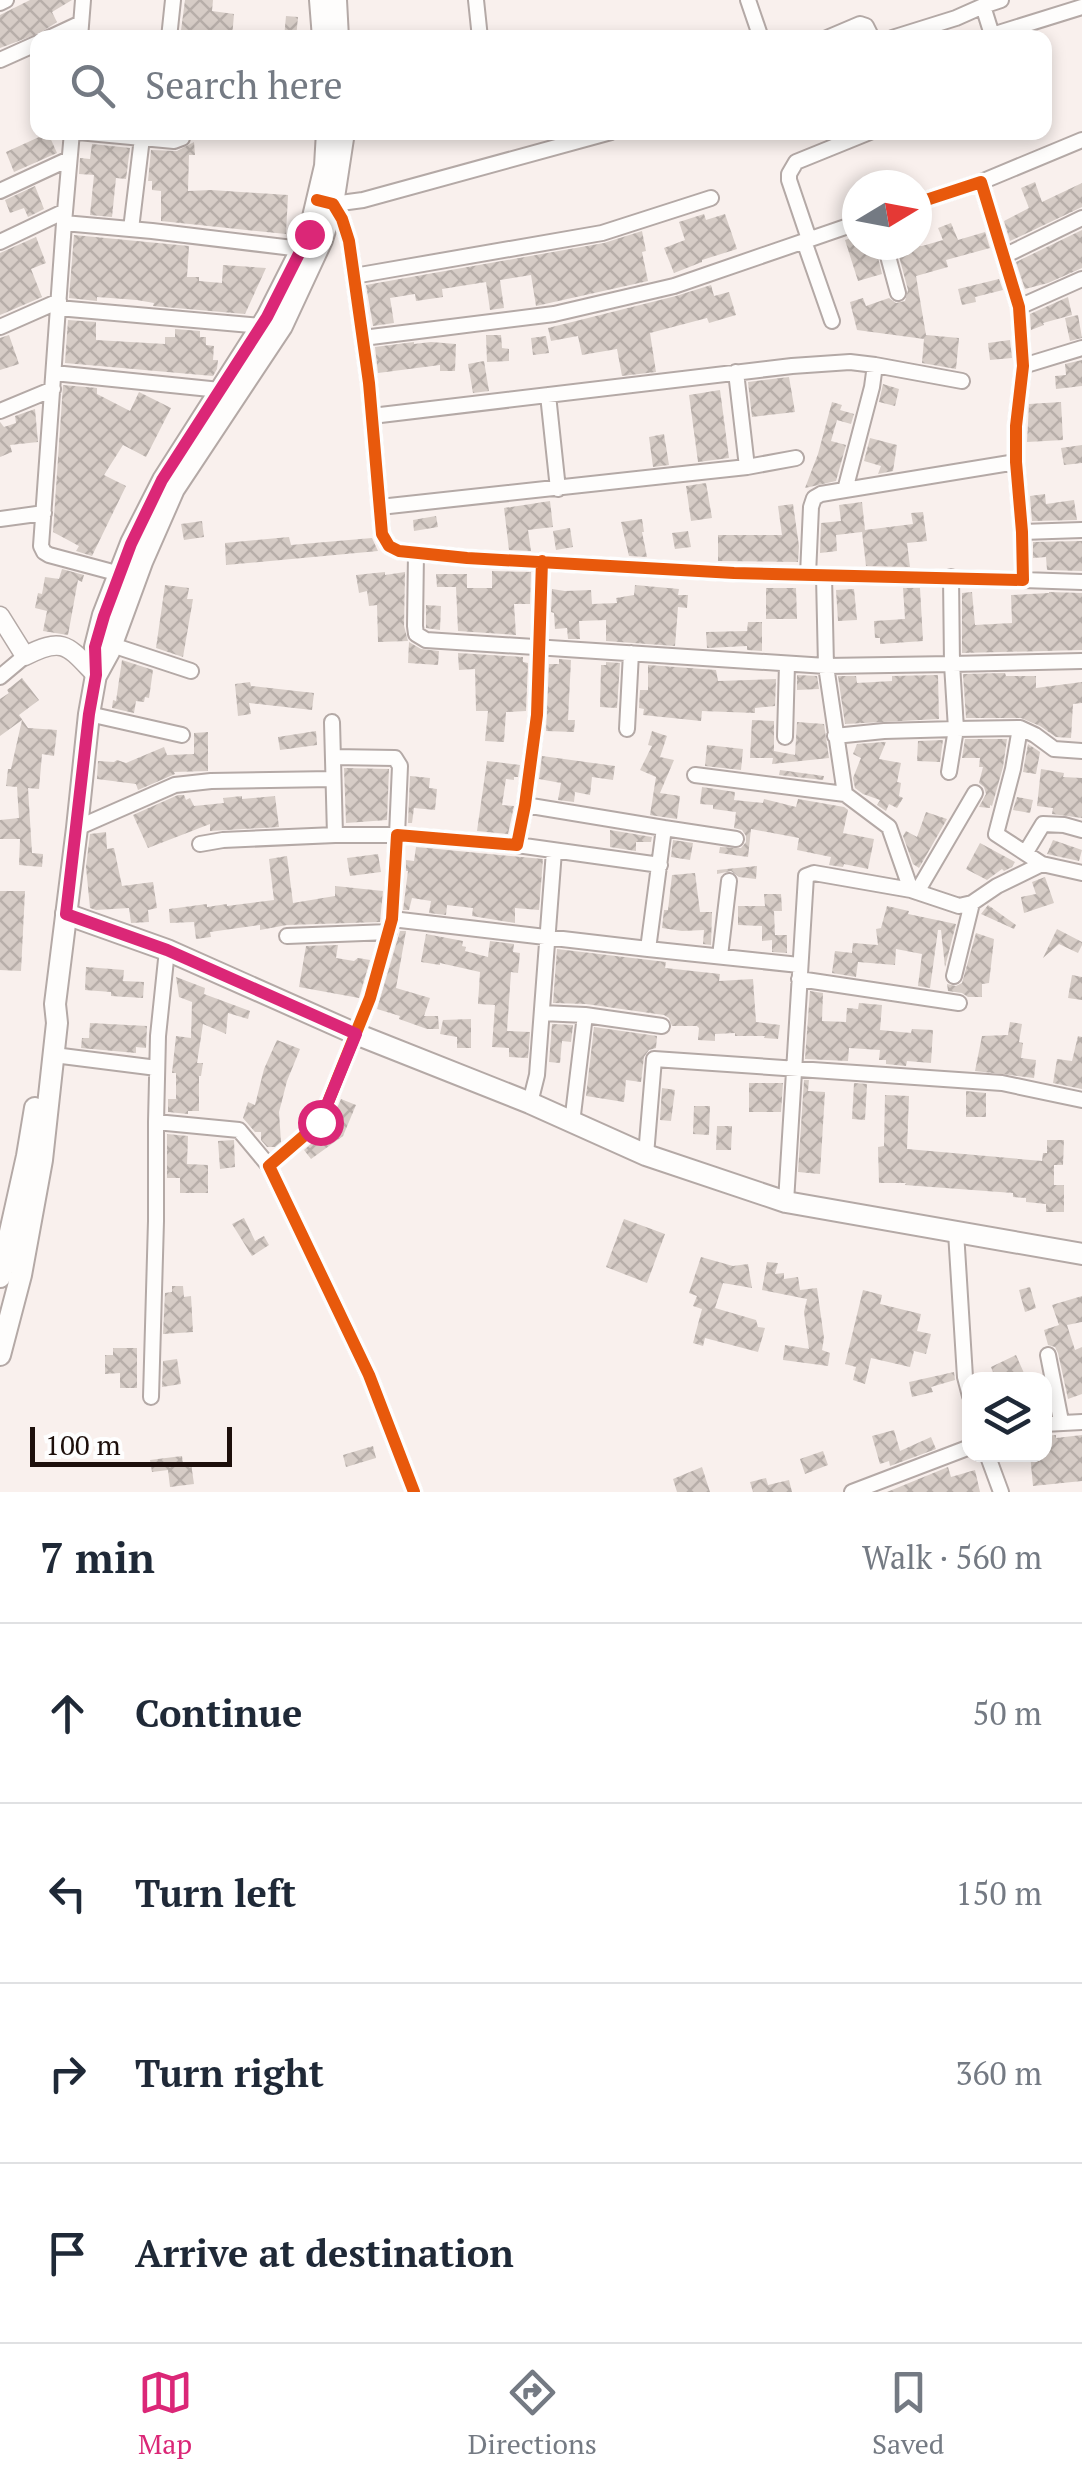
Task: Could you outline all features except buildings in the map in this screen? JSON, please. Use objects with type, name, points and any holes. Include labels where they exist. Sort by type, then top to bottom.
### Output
[{"type":"main road","points":[[320,0],[322,30]]},
{"type":"main road","points":[[336,0],[338,30]]},
{"type":"main road","points":[[96,675],[112,645],[147,548],[174,488],[282,326],[322,240],[326,140]]},
{"type":"main road","points":[[0,1356],[25,1256],[42,1160],[57,1024],[55,1004],[96,675],[95,647],[131,544],[162,480],[261,326],[325,202],[342,140]]},
{"type":"main road","points":[[66,914],[167,950],[356,1034],[646,1154],[786,1202],[1082,1254]]},
{"type":"main road","points":[[0,1276],[27,1156],[48,1022],[55,1004]]},
{"type":"street","points":[[80,30],[83,0]]},
{"type":"street","points":[[170,30],[173,0]]},
{"type":"street","points":[[476,0],[479,30]]},
{"type":"street","points":[[748,0],[757,30]]},
{"type":"street","points":[[950,0],[956,18]]},
{"type":"street","points":[[918,30],[1002,0]]},
{"type":"street","points":[[983,6],[990,30]]},
{"type":"street","points":[[1011,30],[1082,8]]},
{"type":"street","points":[[846,30],[860,24],[868,30]]},
{"type":"street","points":[[0,60],[30,47]]},
{"type":"street","points":[[73,140],[64,217],[41,546],[44,552],[120,574]]},
{"type":"street","points":[[131,229],[142,140]]},
{"type":"street","points":[[325,202],[363,200],[582,140]]},
{"type":"street","points":[[832,322],[789,180],[796,162],[850,140]]},
{"type":"street","points":[[932,198],[982,182],[1082,140]]},
{"type":"street","points":[[0,191],[69,159]]},
{"type":"street","points":[[982,182],[1018,306],[1023,366],[1016,462],[1023,580]]},
{"type":"street","points":[[354,276],[602,233],[711,198]]},
{"type":"street","points":[[325,202],[342,219],[349,240],[372,416],[382,534],[389,546],[416,553],[808,576],[1082,582]]},
{"type":"street","points":[[0,242],[64,217],[301,250]]},
{"type":"street","points":[[1004,256],[1082,218]]},
{"type":"street","points":[[363,338],[554,314],[674,286],[842,228]]},
{"type":"street","points":[[889,260],[898,293]]},
{"type":"street","points":[[1018,306],[1082,279]]},
{"type":"street","points":[[0,327],[58,304],[261,326]]},
{"type":"street","points":[[1023,366],[1082,348]]},
{"type":"street","points":[[372,416],[831,364],[875,364],[962,381]]},
{"type":"street","points":[[846,490],[875,364]]},
{"type":"street","points":[[736,372],[747,468]]},
{"type":"street","points":[[0,411],[53,381],[220,390]]},
{"type":"street","points":[[548,395],[558,488]]},
{"type":"street","points":[[380,508],[747,468],[796,458]]},
{"type":"street","points":[[808,576],[814,498],[1016,462]]},
{"type":"street","points":[[0,519],[44,513]]},
{"type":"street","points":[[1022,532],[1082,530]]},
{"type":"street","points":[[416,553],[414,626],[416,634],[426,640],[826,666],[1082,662]]},
{"type":"street","points":[[517,845],[536,715],[542,561]]},
{"type":"street","points":[[824,576],[826,666],[845,794]]},
{"type":"street","points":[[949,772],[956,729],[952,577]]},
{"type":"street","points":[[0,616],[25,656]]},
{"type":"street","points":[[0,676],[25,656],[54,644],[68,648],[96,675]]},
{"type":"street","points":[[112,645],[192,671]]},
{"type":"street","points":[[627,729],[631,654]]},
{"type":"street","points":[[786,737],[787,664]]},
{"type":"street","points":[[89,714],[182,735]]},
{"type":"street","points":[[332,722],[334,835]]},
{"type":"street","points":[[835,736],[1020,728],[1054,749],[1082,751]]},
{"type":"street","points":[[1020,728],[996,834],[1042,864],[1082,873]]},
{"type":"street","points":[[270,1166],[320,1122],[370,998],[391,925],[400,766],[395,758],[332,758]]},
{"type":"street","points":[[695,775],[845,794],[888,827],[914,891]]},
{"type":"street","points":[[78,828],[175,785],[333,778]]},
{"type":"street","points":[[914,891],[975,793]]},
{"type":"street","points":[[525,805],[736,839]]},
{"type":"street","points":[[1026,852],[1043,824],[1064,824],[1082,830]]},
{"type":"street","points":[[648,948],[664,828]]},
{"type":"street","points":[[200,844],[396,835],[517,845],[660,865]]},
{"type":"street","points":[[530,1104],[537,1074],[554,851]]},
{"type":"street","points":[[786,1202],[806,876],[814,873],[914,891],[959,906],[972,904],[997,886],[1042,864]]},
{"type":"street","points":[[720,956],[729,881]]},
{"type":"street","points":[[954,976],[972,904]]},
{"type":"street","points":[[287,936],[391,925],[548,937],[720,956],[960,1003]]},
{"type":"street","points":[[151,1397],[158,1036],[167,950]]},
{"type":"street","points":[[542,1013],[662,1026]]},
{"type":"street","points":[[572,1123],[585,1015]]},
{"type":"street","points":[[54,1055],[157,1068]]},
{"type":"street","points":[[646,1154],[654,1058],[1002,1083],[1082,1100]]},
{"type":"street","points":[[156,1122],[239,1130],[270,1166],[369,1375],[414,1492]]},
{"type":"street","points":[[956,1232],[965,1372]]},
{"type":"street","points":[[1048,1355],[1061,1421]]},
{"type":"street","points":[[1052,1423],[1082,1422]]},
{"type":"street","points":[[852,1492],[892,1485],[962,1451]]},
{"type":"street","points":[[990,1462],[1002,1492]]},
{"type":"cycle path","points":[[317,200],[333,204],[349,241],[369,383],[382,534],[389,546],[399,551],[467,558],[734,573],[1023,580],[1016,462],[1023,366],[1019,307],[981,182],[932,198]]},
{"type":"cycle path","points":[[414,1492],[369,1375],[269,1166],[320,1122],[370,998],[392,919],[397,835],[517,845],[537,715],[542,561]]},
{"type":"route","points":[[309,234],[267,317],[162,480],[131,544],[104,616],[95,647],[96,675],[66,914],[167,950],[356,1034],[320,1122]]}]
